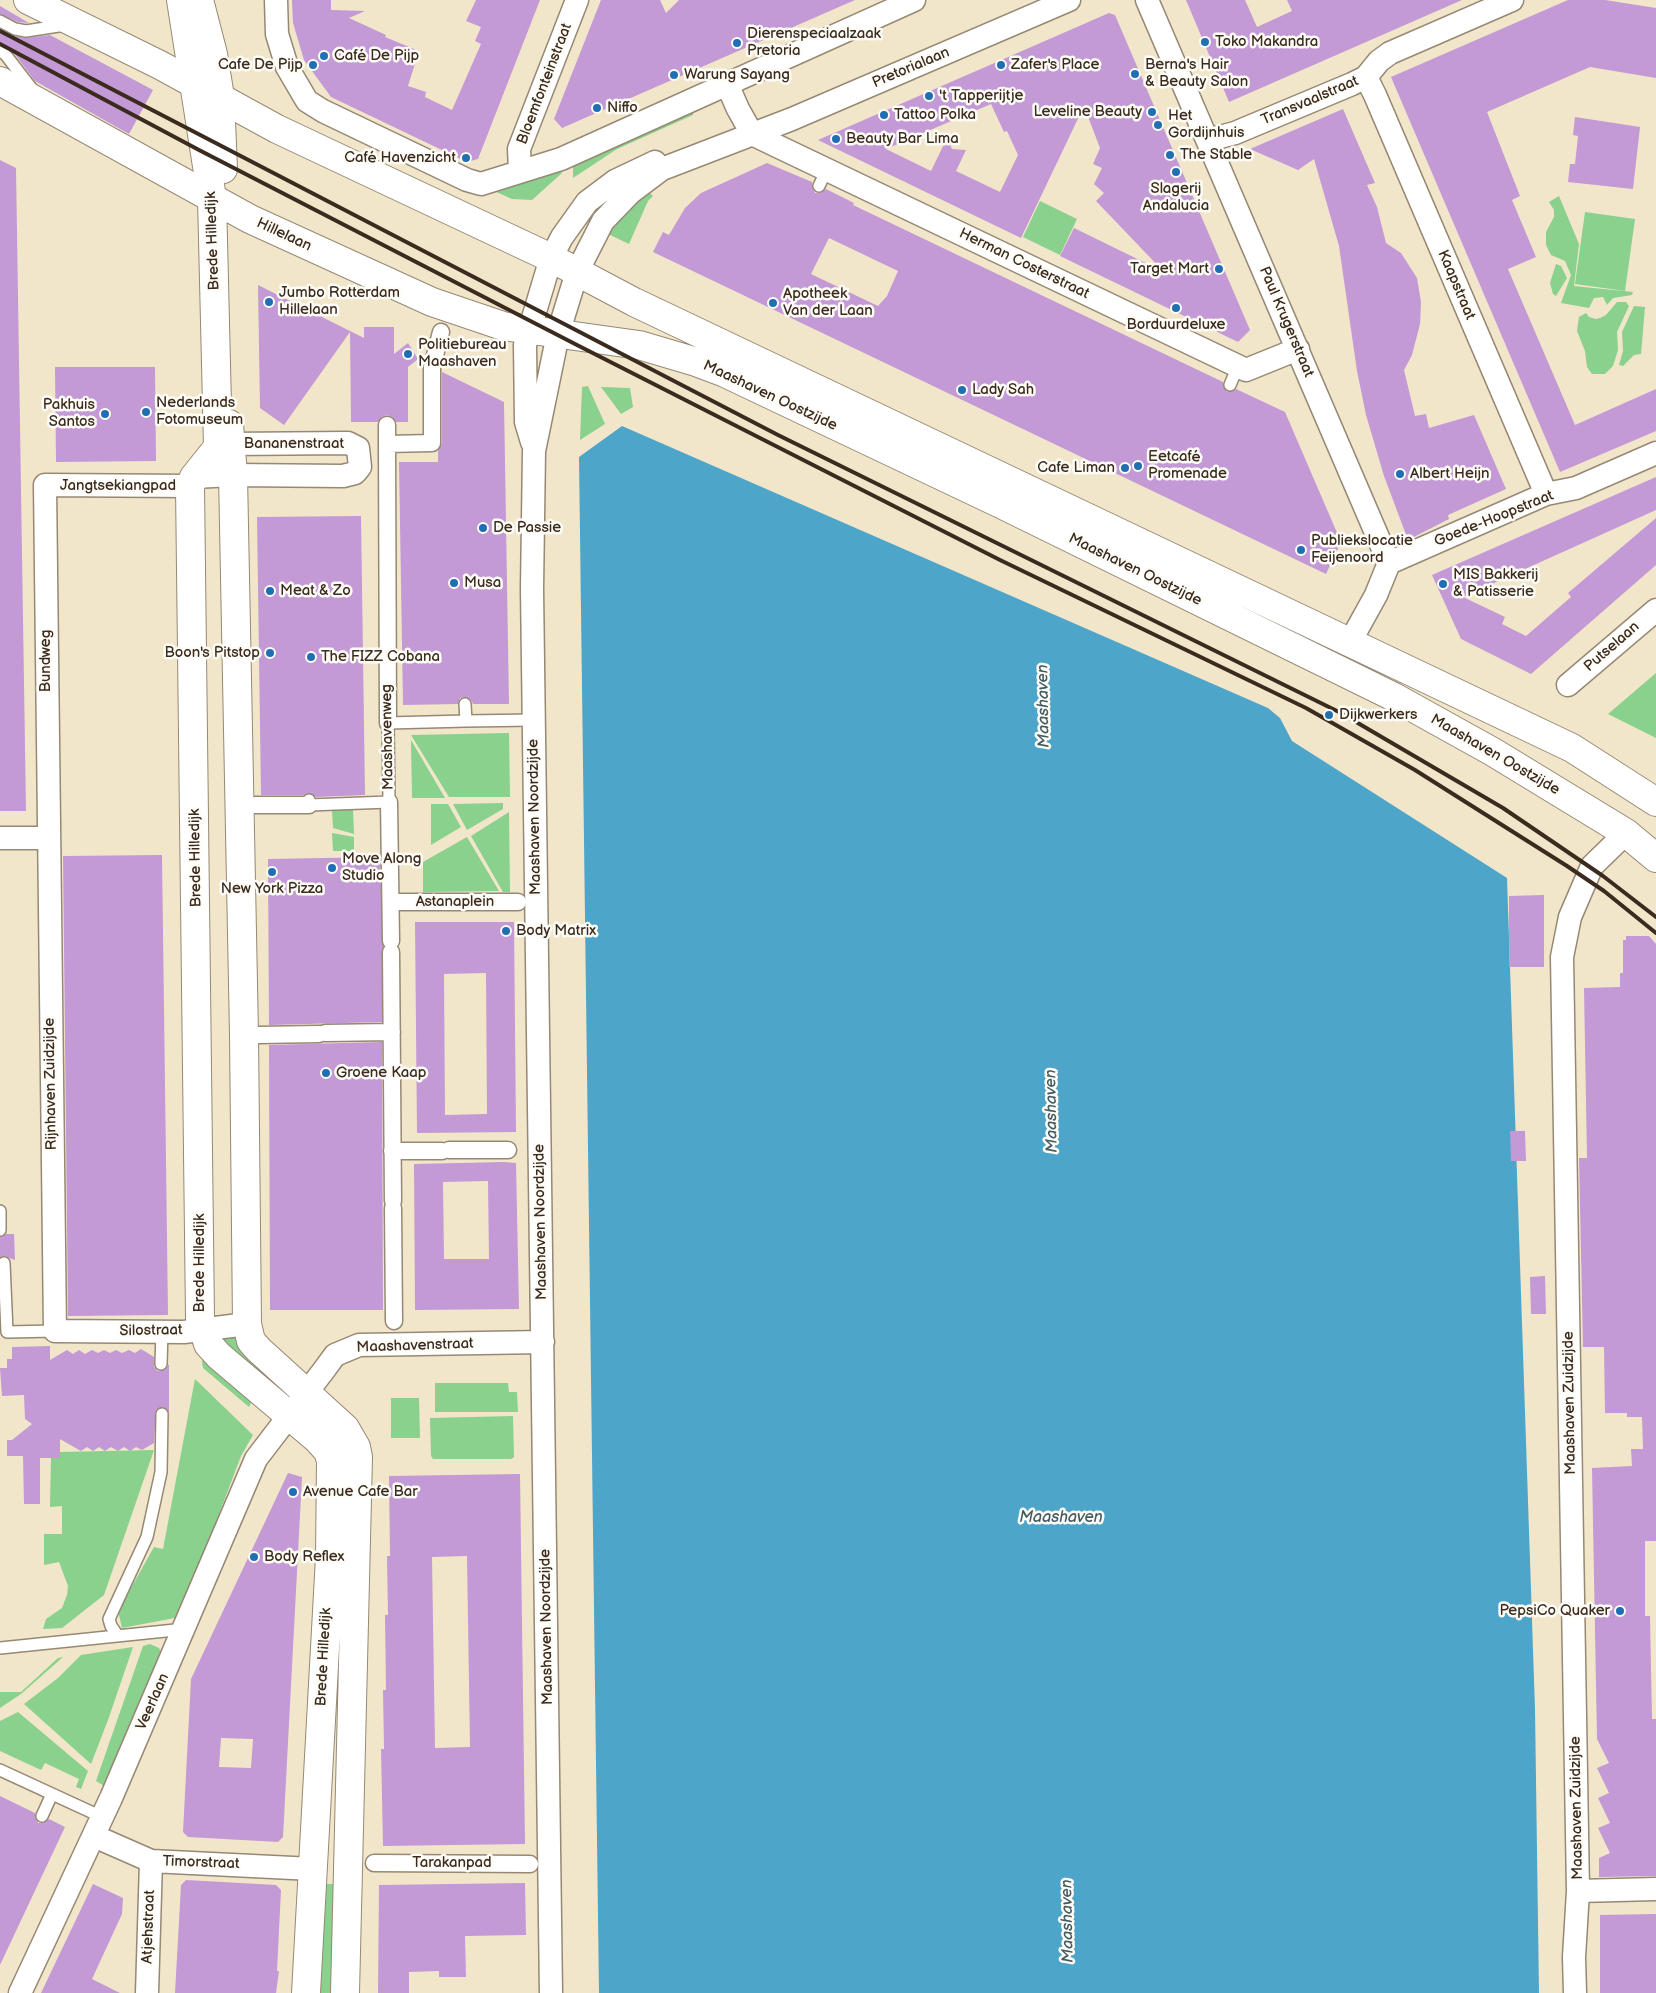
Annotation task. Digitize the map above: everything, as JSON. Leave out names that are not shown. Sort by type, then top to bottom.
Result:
[{"type":"street","points":[[28,0],[194,83],[277,129],[551,258]]},
{"type":"street","name":"Brede Hilledijk","points":[[180,0],[194,83],[219,201],[233,475],[244,1035],[246,1324],[251,1341],[258,1350],[345,1428],[356,1447],[358,1458],[346,1993]]},
{"type":"street","name":"Brede Hilledijk","points":[[199,0],[212,41],[220,97],[218,447],[192,481],[202,1329],[208,1344],[218,1356],[289,1415],[328,1451],[332,1472],[306,1993]]},
{"type":"street","points":[[276,0],[277,34],[286,67],[307,101],[322,111],[467,180],[481,184],[520,170],[561,159],[914,0]]},
{"type":"street","name":"Bloemfonteinstraat","points":[[520,170],[519,149],[577,0]]},
{"type":"street","name":"Pretorialaan","points":[[570,279],[603,221],[630,193],[662,169],[792,119],[1069,0]]},
{"type":"street","name":"Paul Krugerstraat","points":[[1147,0],[1389,563]]},
{"type":"street","name":"Transvaalstraat","points":[[1208,140],[1235,133],[1366,77],[1379,61],[1390,53],[1512,0]]},
{"type":"street","name":"Kaapstraat","points":[[1366,77],[1375,94],[1546,494]]},
{"type":"street","name":"Hillelaan","points":[[0,81],[219,201],[312,248],[432,302],[472,317],[533,318],[558,334],[589,338]]},
{"type":"street","points":[[727,84],[752,134]]},
{"type":"street","name":"Herman Costerstraat","points":[[752,134],[823,177],[1234,376],[1298,349]]},
{"type":"street","name":"Pretorialaan","points":[[551,258],[579,211],[599,191],[659,160],[683,154],[705,154]]},
{"type":"street","name":"Maashaven Oostzijde","points":[[551,258],[570,279],[611,290],[1572,748],[1656,802]]},
{"type":"street","name":"Maashaven Noordzijde","points":[[534,451],[526,422],[525,345],[551,258]]},
{"type":"street","points":[[533,318],[542,297],[570,279]]},
{"type":"street","name":"Maashaven Noordzijde","points":[[551,1993],[532,589],[534,451],[558,334],[566,307],[570,279]]},
{"type":"street","points":[[566,307],[589,338]]},
{"type":"street","points":[[387,444],[432,443],[432,367],[441,332]]},
{"type":"street","name":"Maashaven Oostzijde","points":[[589,338],[665,352],[725,373],[1010,509],[1394,697],[1493,752],[1616,842],[1656,858]]},
{"type":"street","name":"Maashavenweg","points":[[387,426],[388,722]]},
{"type":"street","name":"Bananenstraat","points":[[230,444],[348,443],[354,445],[360,453],[360,466],[355,473],[343,476],[233,475]]},
{"type":"street","name":"Goede-Hoopstraat","points":[[1389,563],[1546,494],[1576,488],[1656,453]]},
{"type":"street","points":[[192,481],[233,475]]},
{"type":"street","name":"Jangtsekiangpad","points":[[45,485],[192,481]]},
{"type":"street","name":"Bundweg","points":[[45,485],[47,838]]},
{"type":"street","points":[[1350,642],[1376,595],[1389,563]]},
{"type":"street","name":"Putselaan","points":[[1568,685],[1656,610]]},
{"type":"street","points":[[255,805],[309,802]]},
{"type":"street","name":"Maashavenweg","points":[[389,802],[394,1321]]},
{"type":"street","points":[[0,838],[47,838]]},
{"type":"street","name":"Rijnhaven Zuidzijde","points":[[47,838],[55,1331]]},
{"type":"street","name":"Maashaven Zuidzijde","points":[[1575,1993],[1574,1958],[1578,1891],[1562,957],[1575,901],[1592,866],[1616,842]]},
{"type":"street","name":"Astanaplein","points":[[390,902],[518,902]]},
{"type":"street","points":[[258,1035],[392,1032]]},
{"type":"street","points":[[392,1151],[515,1150]]},
{"type":"street","name":"Silostraat","points":[[55,1331],[162,1332],[246,1324]]},
{"type":"street","name":"Maashavenstraat","points":[[289,1415],[336,1355],[359,1345],[542,1342]]},
{"type":"street","name":"Veerlaan","points":[[20,1993],[98,1827],[185,1630],[256,1459],[289,1415]]},
{"type":"street","name":"Timorstraat","points":[[98,1827],[151,1861],[313,1869]]},
{"type":"street","name":"Atjehstraat","points":[[147,1993],[151,1861]]},
{"type":"street","name":"Tarakanpad","points":[[374,1863],[530,1864]]},
{"type":"street","points":[[1578,1891],[1656,1889]]},
{"type":"lane","points":[[0,21],[15,29],[26,31],[74,24]]},
{"type":"lane","points":[[0,50],[44,104]]},
{"type":"lane","points":[[464,704],[466,721]]},
{"type":"lane","points":[[388,722],[534,720]]},
{"type":"lane","name":"Maashavenweg","points":[[388,722],[389,802]]},
{"type":"lane","points":[[309,802],[389,802]]},
{"type":"lane","points":[[0,1211],[0,1230]]},
{"type":"lane","points":[[4,1263],[7,1332],[55,1331]]},
{"type":"lane","points":[[161,1364],[162,1332]]},
{"type":"lane","points":[[118,1636],[111,1626],[111,1611],[125,1589],[147,1537],[161,1472],[162,1414]]},
{"type":"lane","points":[[0,1648],[185,1630]]},
{"type":"lane","points":[[0,1770],[52,1794],[98,1827]]},
{"type":"lane","points":[[42,1816],[52,1794]]},
{"type":"green space","points":[[694,111],[693,115],[617,149],[573,178],[573,163]]},
{"type":"green space","points":[[559,168],[562,173],[532,200],[512,199],[492,190]]},
{"type":"green space","points":[[648,191],[653,196],[648,201],[629,244],[606,233],[611,222]]},
{"type":"green space","points":[[1559,196],[1579,244],[1574,286],[1633,292],[1632,295],[1613,298],[1607,305],[1603,297],[1594,298],[1589,308],[1561,303],[1571,275],[1565,261],[1551,255],[1546,245],[1546,232],[1554,217],[1554,210],[1549,202]]},
{"type":"green space","points":[[1040,201],[1077,219],[1060,255],[1023,237]]},
{"type":"green space","points":[[1585,212],[1635,219],[1625,291],[1575,284]]},
{"type":"green space","points":[[1556,264],[1561,266],[1567,278],[1556,296],[1553,294],[1550,283]]},
{"type":"green space","points":[[1617,302],[1626,302],[1629,306],[1617,332],[1618,350],[1613,366],[1605,374],[1592,374],[1587,367],[1585,351],[1577,331],[1579,317],[1586,313],[1589,317],[1600,318],[1606,315]]},
{"type":"green space","points":[[1634,306],[1645,307],[1641,354],[1634,355],[1623,366],[1619,365],[1623,351],[1622,332]]},
{"type":"green space","points":[[588,386],[605,424],[580,440],[582,387]]},
{"type":"green space","points":[[601,387],[630,388],[633,407],[621,414]]},
{"type":"green space","points":[[1656,673],[1656,738],[1608,714]]},
{"type":"green space","points":[[509,733],[510,797],[449,797],[411,735]]},
{"type":"green space","points":[[411,740],[445,798],[412,798]]},
{"type":"green space","points":[[503,803],[503,809],[467,830],[453,804]]},
{"type":"green space","points":[[431,804],[448,804],[461,827],[431,845]]},
{"type":"green space","points":[[332,810],[353,810],[354,834],[333,828]]},
{"type":"green space","points":[[509,812],[510,892],[503,892],[471,836]]},
{"type":"green space","points":[[332,833],[354,837],[354,851],[333,851]]},
{"type":"green space","points":[[467,837],[499,891],[423,892],[423,862]]},
{"type":"green space","points":[[224,1334],[240,1339],[274,1375],[266,1385],[216,1336]]},
{"type":"green space","points":[[205,1354],[254,1397],[249,1407],[203,1368],[202,1362]]},
{"type":"green space","points":[[195,1379],[253,1435],[241,1456],[180,1617],[122,1628],[118,1611],[154,1547],[163,1549]]},
{"type":"green space","points":[[435,1383],[508,1383],[509,1392],[517,1392],[518,1412],[435,1412]]},
{"type":"green space","points":[[391,1398],[419,1398],[420,1438],[391,1438]]},
{"type":"green space","points":[[513,1416],[514,1457],[511,1459],[433,1459],[431,1456],[430,1418]]},
{"type":"green space","points":[[154,1450],[104,1595],[62,1628],[43,1629],[46,1619],[62,1608],[68,1586],[59,1562],[44,1565],[44,1534],[62,1534],[62,1506],[50,1507],[51,1458],[60,1458],[60,1452]]},
{"type":"green space","points":[[150,1644],[159,1648],[163,1657],[106,1787],[96,1781],[143,1646]]},
{"type":"green space","points":[[133,1647],[91,1764],[24,1704],[58,1678],[81,1655]]},
{"type":"green space","points":[[63,1657],[21,1694],[0,1708],[0,1692],[21,1692],[58,1658]]},
{"type":"green space","points":[[18,1712],[88,1771],[81,1789],[76,1787],[79,1779],[45,1763],[41,1770],[0,1751],[0,1721]]},
{"type":"green space","points":[[318,1884],[341,1884],[339,1993],[312,1993]]},
{"type":"water","name":"Maashaven","points":[[622,426],[1268,708],[1280,718],[1292,741],[1507,878],[1535,1709],[1539,1993],[599,1993],[579,457]]},
{"type":"building","points":[[292,0],[331,0],[331,10],[365,11],[349,18],[386,35],[385,37],[419,51],[408,86],[426,92],[425,97],[452,110],[481,44],[475,41],[481,27],[466,21],[476,0],[540,0],[478,159],[467,162],[331,97],[304,60],[293,23]]},
{"type":"building","points":[[601,0],[660,0],[666,13],[679,0],[855,0],[562,128],[554,119]]},
{"type":"building","points":[[1186,0],[1245,0],[1257,27],[1292,11],[1287,0],[1462,0],[1229,102]]},
{"type":"building","points":[[1568,0],[1605,0],[1656,8],[1656,78],[1590,67],[1487,112],[1520,196],[1512,200],[1536,257],[1508,269],[1575,425],[1656,389],[1656,431],[1560,472],[1391,77]]},
{"type":"building","points":[[0,6],[29,23],[18,22],[0,14]]},
{"type":"building","points":[[1109,13],[1115,15],[1250,330],[1238,342],[1060,256],[1074,228],[1164,272],[1096,201],[1104,193],[1094,184],[1102,168],[1093,164],[1100,148],[1084,106],[1021,238],[818,140]],"holes":[[[991,104],[1004,132],[1007,131],[1018,155],[1000,192],[956,171],[966,150],[952,149],[947,138],[931,171],[886,149]]]},
{"type":"building","points":[[0,30],[12,36],[25,38],[50,35],[153,90],[129,134],[35,81],[11,49],[0,44]]},
{"type":"building","points":[[1343,109],[1375,183],[1367,185],[1377,207],[1386,243],[1401,253],[1417,278],[1421,302],[1420,324],[1412,355],[1404,370],[1415,416],[1426,414],[1429,428],[1474,415],[1506,489],[1448,515],[1449,519],[1408,540],[1384,476],[1366,415],[1357,371],[1339,246],[1314,159],[1298,170],[1250,149]]},
{"type":"building","points":[[1575,117],[1640,127],[1633,189],[1568,182],[1570,164],[1575,164],[1578,136],[1573,135]]},
{"type":"building","points":[[0,160],[16,168],[26,811],[0,811]]},
{"type":"building","points":[[767,163],[812,182],[815,193],[820,193],[826,189],[854,203],[853,205],[1223,382],[1227,392],[1236,389],[1285,412],[1341,542],[1326,574],[653,252],[663,232],[669,235],[685,208],[701,193]],"holes":[[[829,238],[898,271],[887,296],[878,306],[811,274]]]},
{"type":"building","points":[[258,285],[364,338],[364,327],[394,327],[394,354],[408,343],[418,359],[408,367],[408,422],[396,422],[387,415],[378,422],[351,422],[350,332],[284,425],[260,408]]},
{"type":"building","name":"Pakhuis Santos","points":[[55,367],[155,367],[156,461],[56,462]]},
{"type":"building","name":"Musa","points":[[442,372],[504,402],[509,704],[473,704],[471,700],[465,697],[460,698],[458,704],[403,705],[399,462],[438,462],[438,451],[442,443]]},
{"type":"building","points":[[1656,477],[1656,510],[1463,597],[1505,617],[1502,624],[1526,636],[1571,597],[1568,593],[1656,518],[1656,565],[1531,674],[1461,639],[1432,575]]},
{"type":"building","name":"The FIZZ Cobana","points":[[361,516],[365,795],[316,797],[309,793],[304,795],[261,795],[257,517]]},
{"type":"building","points":[[162,855],[168,1315],[68,1316],[63,856]]},
{"type":"building","points":[[380,857],[383,947],[382,1022],[269,1025],[268,859]]},
{"type":"building","points":[[1544,895],[1544,967],[1509,967],[1509,896]]},
{"type":"building","points":[[415,922],[514,922],[516,1132],[417,1133]],"holes":[[[486,973],[487,1114],[445,1115],[444,974]]]},
{"type":"building","points":[[1626,936],[1649,936],[1656,944],[1656,1541],[1645,1541],[1645,1616],[1650,1616],[1652,1719],[1656,1719],[1656,1876],[1599,1877],[1599,1858],[1610,1853],[1598,1828],[1610,1823],[1598,1798],[1609,1793],[1597,1768],[1609,1763],[1597,1739],[1592,1468],[1632,1466],[1631,1449],[1643,1449],[1642,1417],[1627,1417],[1627,1413],[1605,1413],[1604,1347],[1583,1347],[1579,1158],[1587,1158],[1584,988],[1620,987],[1620,973],[1623,973],[1623,940],[1626,940]]},
{"type":"building","points":[[382,1042],[383,1310],[270,1310],[269,1045]]},
{"type":"building","points":[[1510,1131],[1525,1131],[1526,1161],[1511,1161]]},
{"type":"building","points":[[516,1163],[519,1309],[415,1310],[414,1164]],"holes":[[[488,1181],[489,1259],[444,1259],[443,1182]]]},
{"type":"building","points":[[6,1234],[14,1234],[15,1260],[4,1256],[0,1257],[0,1237]]},
{"type":"building","points":[[1545,1276],[1546,1314],[1531,1314],[1530,1277]]},
{"type":"building","points":[[50,1346],[50,1360],[67,1350],[73,1354],[79,1350],[85,1354],[92,1350],[98,1353],[104,1350],[110,1353],[116,1350],[122,1353],[129,1350],[135,1353],[141,1349],[154,1357],[154,1367],[158,1371],[165,1370],[169,1364],[169,1413],[163,1407],[156,1410],[154,1443],[142,1450],[136,1447],[130,1451],[124,1447],[118,1451],[111,1447],[105,1451],[99,1447],[93,1451],[87,1447],[81,1451],[60,1439],[60,1458],[40,1458],[40,1504],[24,1504],[23,1456],[7,1456],[7,1440],[12,1440],[32,1424],[25,1419],[24,1395],[2,1396],[0,1368],[7,1368],[7,1359],[12,1359],[12,1347]]},
{"type":"building","points":[[288,1473],[302,1477],[283,1837],[278,1842],[188,1837],[183,1832],[191,1679]],"holes":[[[221,1738],[253,1739],[251,1768],[219,1767]]]},
{"type":"building","points":[[520,1474],[525,1844],[383,1846],[381,1749],[384,1749],[383,1690],[386,1690],[385,1615],[388,1615],[387,1556],[390,1556],[389,1476]],"holes":[[[467,1556],[470,1747],[435,1748],[432,1557]]]},
{"type":"building","points":[[0,1796],[35,1813],[38,1823],[43,1823],[49,1819],[65,1827],[0,1965]]},
{"type":"building","points":[[186,1880],[276,1885],[281,1890],[277,1971],[279,1971],[276,1993],[175,1993],[181,1885]]},
{"type":"building","points":[[525,1883],[526,1935],[465,1936],[466,1977],[439,1977],[439,1971],[409,1972],[409,1993],[378,1993],[379,1885]]},
{"type":"building","points":[[93,1884],[123,1898],[122,1914],[92,1979],[120,1993],[41,1993]]},
{"type":"building","points":[[1656,1914],[1656,1993],[1600,1993],[1600,1915]]},
{"type":"railway","points":[[0,31],[778,435],[1339,712],[1503,808],[1603,876],[1656,917]]},
{"type":"railway","points":[[0,44],[199,150],[577,345],[1000,560],[1306,708],[1415,770],[1567,866],[1604,891],[1656,933]]},
{"type":"place","name":"Toko Makandra","points":[[1205,42]]},
{"type":"place","name":"Dierenspeciaalzaak Pretoria","points":[[737,43]]},
{"type":"place","name":"Café De Pijp","points":[[324,56]]},
{"type":"place","name":"Cafe De Pijp","points":[[313,65]]},
{"type":"place","name":"Zafer's Place","points":[[1001,65]]},
{"type":"place","name":"Berna's Hair & Beauty Salon","points":[[1135,74]]},
{"type":"place","name":"Warung Sayang","points":[[674,75]]},
{"type":"place","name":"'t Tapperijtje","points":[[929,96]]},
{"type":"place","name":"Niffo","points":[[597,108]]},
{"type":"place","name":"Leveline Beauty","points":[[1152,112]]},
{"type":"place","name":"Tattoo Polka","points":[[884,115]]},
{"type":"place","name":"Het Gordijnhuis","points":[[1158,125]]},
{"type":"place","name":"Beauty Bar Lima","points":[[836,139]]},
{"type":"place","name":"The Stable","points":[[1170,155]]},
{"type":"place","name":"Café Havenzicht","points":[[466,158]]},
{"type":"place","name":"Slagerij Andalucia","points":[[1176,172]]},
{"type":"place","name":"Target Mart","points":[[1219,269]]},
{"type":"place","name":"Jumbo Rotterdam Hillelaan","points":[[269,302]]},
{"type":"place","name":"Apotheek Van der Laan","points":[[773,303]]},
{"type":"place","name":"Borduurdeluxe","points":[[1176,308]]},
{"type":"place","name":"Politiebureau Maashaven","points":[[408,354]]},
{"type":"place","name":"Lady Sah","points":[[962,390]]},
{"type":"place","name":"Nederlands Fotomuseum","points":[[146,412]]},
{"type":"place","name":"Pakhuis Santos","points":[[105,414]]},
{"type":"place","name":"Eetcafé Promenade","points":[[1138,466]]},
{"type":"place","name":"Cafe Liman","points":[[1125,468]]},
{"type":"place","name":"Albert Heijn","points":[[1400,474]]},
{"type":"place","name":"De Passie","points":[[483,528]]},
{"type":"place","name":"Publiekslocatie Feijenoord","points":[[1301,550]]},
{"type":"place","name":"Musa","points":[[454,583]]},
{"type":"place","name":"MIS Bakkerij & Patisserie","points":[[1443,584]]},
{"type":"place","name":"Meat & Zo","points":[[270,591]]},
{"type":"place","name":"Boon's Pitstop","points":[[270,653]]},
{"type":"place","name":"The FIZZ Cobana","points":[[311,657]]},
{"type":"place","name":"Dijkwerkers","points":[[1329,715]]},
{"type":"place","name":"Move Along Studio","points":[[332,868]]},
{"type":"place","name":"New York Pizza","points":[[272,872]]},
{"type":"place","name":"Body Matrix","points":[[506,931]]},
{"type":"place","name":"Groene Kaap","points":[[326,1073]]},
{"type":"place","name":"Avenue Cafe Bar","points":[[293,1492]]},
{"type":"place","name":"Body Reflex","points":[[254,1557]]},
{"type":"place","name":"PepsiCo Quaker","points":[[1620,1611]]}]
